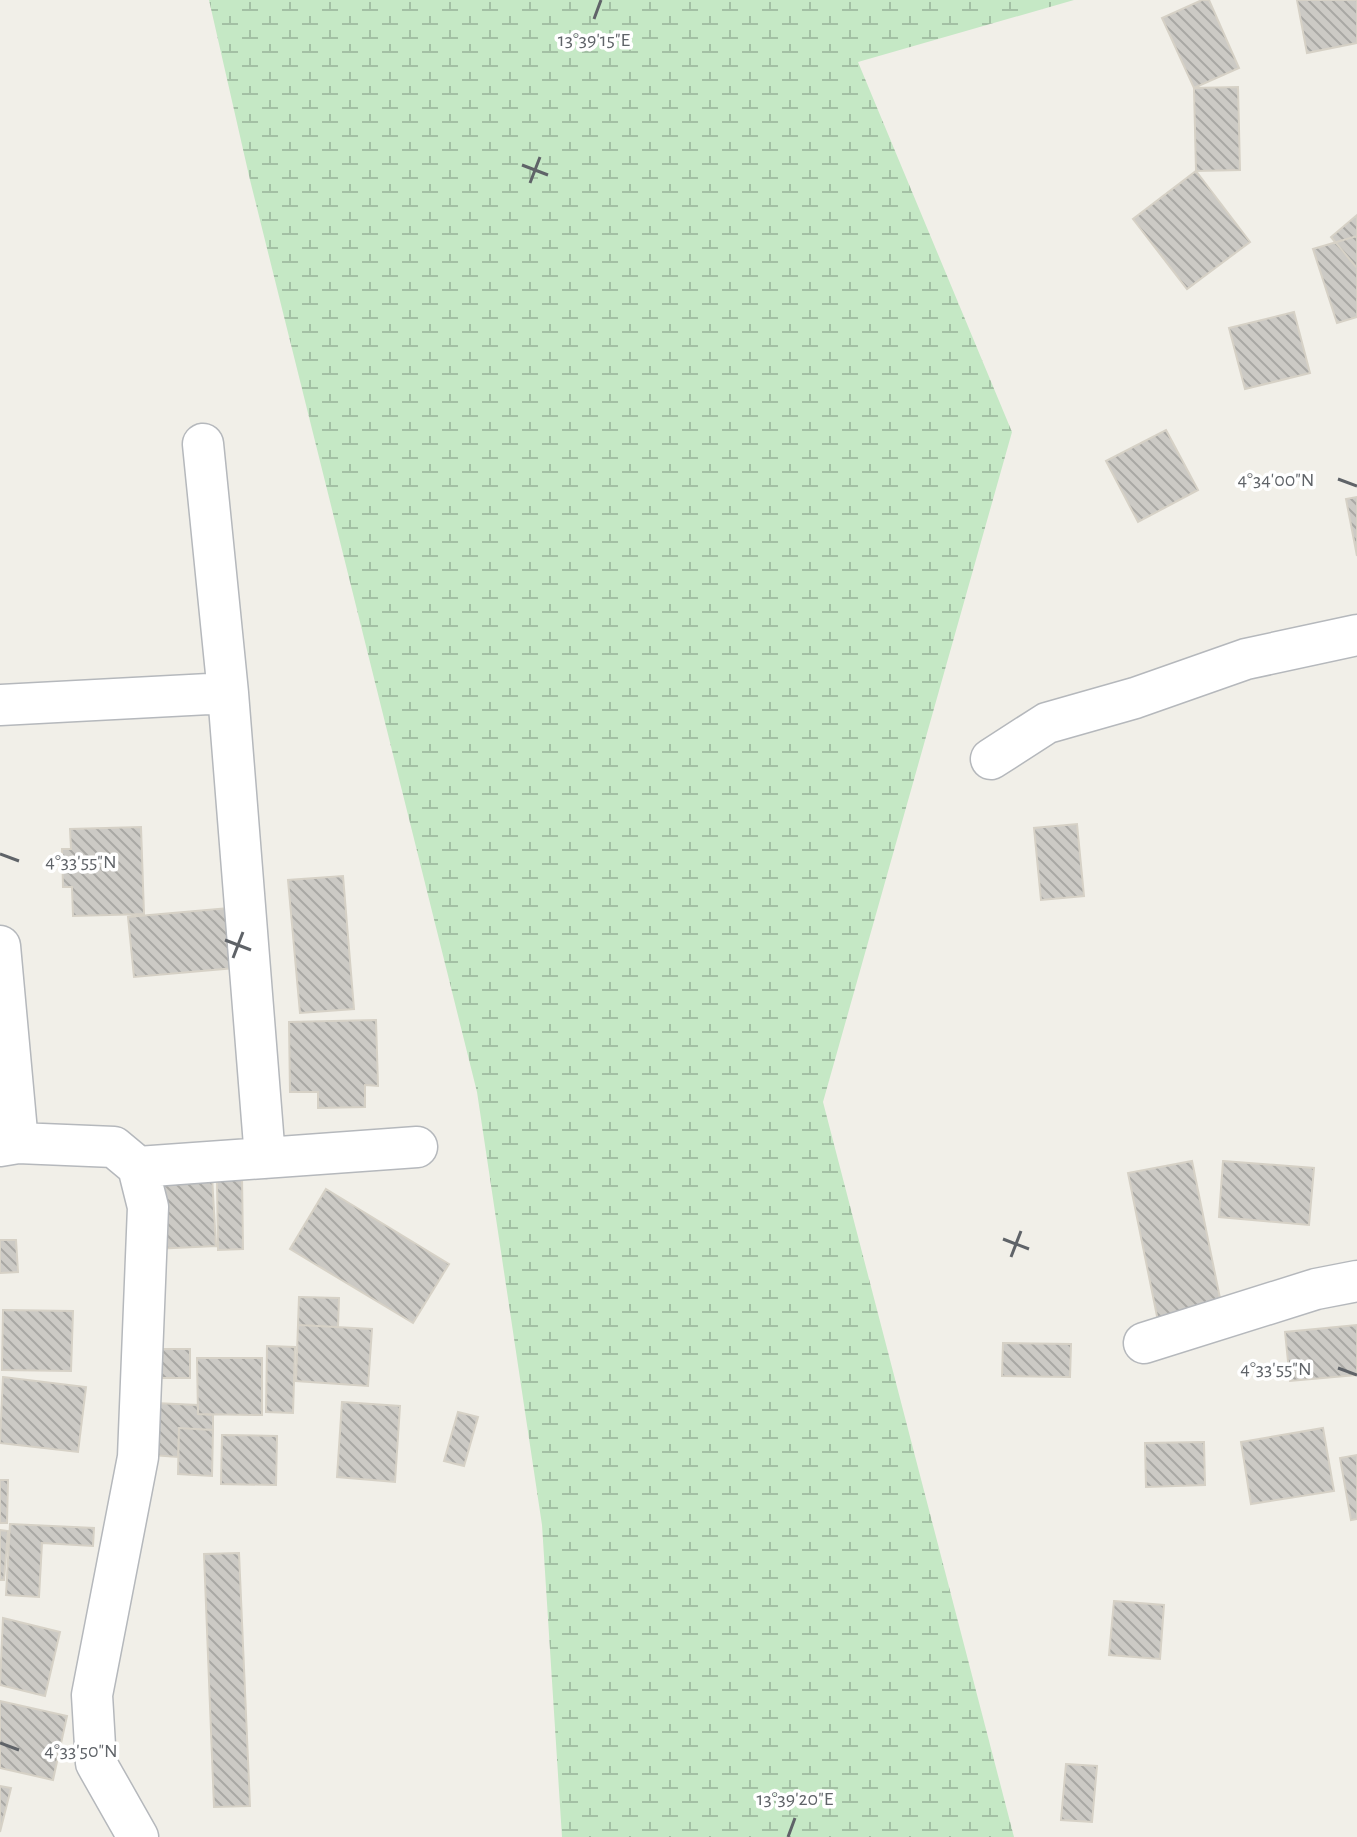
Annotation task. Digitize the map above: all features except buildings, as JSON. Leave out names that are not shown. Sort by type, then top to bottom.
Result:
[{"type":"street","points":[[203,444],[228,693],[265,1158]]},
{"type":"street","points":[[991,759],[1047,723],[1135,698],[1246,659],[1357,635]]},
{"type":"street","points":[[0,705],[228,693]]},
{"type":"street","points":[[0,946],[9,1144],[114,1147],[138,1167],[148,1207],[138,1457],[92,1695],[96,1763],[138,1837]]},
{"type":"street","points":[[138,1167],[417,1147]]},
{"type":"street","points":[[1144,1343],[1316,1289],[1357,1281]]},
{"type":"green space","points":[[209,0],[1074,0],[858,62],[1012,432],[823,1102],[1014,1837],[562,1837],[542,1525],[477,1092],[250,180]]}]
